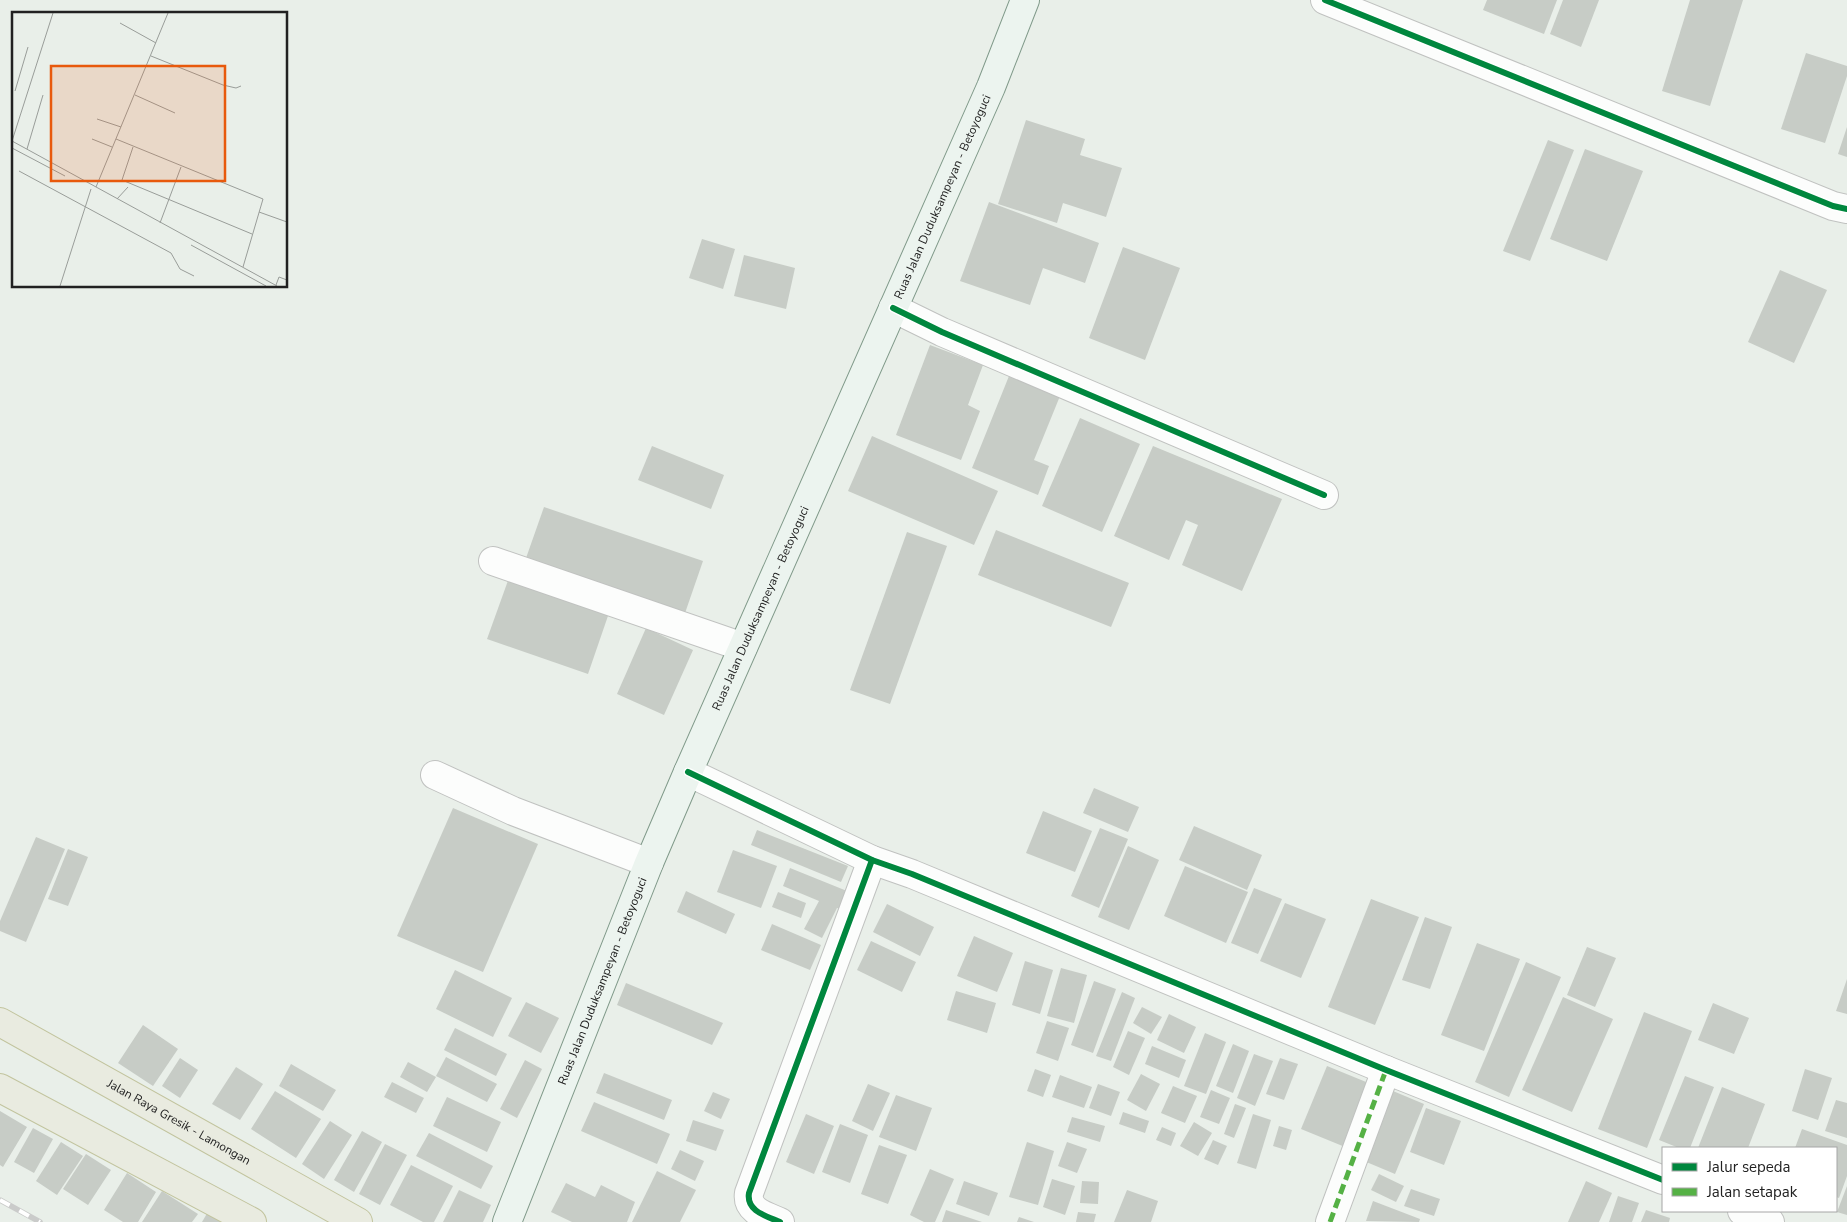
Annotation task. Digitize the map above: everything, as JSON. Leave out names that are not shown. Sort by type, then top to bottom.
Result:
[{"type":"highway","name":"Jalan Raya Gresik - Lamongan","points":[[0,1022],[358,1222]]},
{"type":"highway","points":[[0,1088],[252,1222]]},
{"type":"main road","name":"Ruas Jalan Duduksampeyan - Betoyoguci","points":[[507,1222],[649,863],[991,87],[1025,0]]},
{"type":"street","points":[[1325,0],[1833,206],[1847,209]]},
{"type":"street","points":[[893,308],[942,332],[1324,495]]},
{"type":"street","points":[[493,561],[743,647]]},
{"type":"street","points":[[688,772],[872,860],[912,874],[1386,1070],[1662,1180]]},
{"type":"street","points":[[435,775],[513,812],[649,863]]},
{"type":"street","points":[[780,1222],[754,1210],[749,1202],[749,1193],[872,860]]},
{"type":"street","points":[[1330,1222],[1386,1070]]},
{"type":"street","points":[[1745,1212],[1770,1222]]},
{"type":"building","points":[[1487,0],[1557,0],[1544,34],[1483,10]]},
{"type":"building","points":[[1563,0],[1599,0],[1581,47],[1550,34]]},
{"type":"building","points":[[1690,0],[1743,0],[1710,106],[1662,91]]},
{"type":"building","points":[[1806,53],[1847,66],[1847,76],[1825,143],[1781,129]]},
{"type":"building","points":[[1026,120],[1085,139],[1080,155],[1122,168],[1106,217],[1063,203],[1057,223],[998,204]]},
{"type":"building","points":[[1847,127],[1847,157],[1838,154]]},
{"type":"building","points":[[1548,140],[1574,150],[1530,261],[1503,251]]},
{"type":"building","points":[[1585,149],[1643,171],[1607,261],[1550,239]]},
{"type":"building","points":[[989,202],[1099,243],[1085,283],[1043,268],[1030,305],[960,281]]},
{"type":"building","points":[[702,239],[735,249],[723,289],[689,278]]},
{"type":"building","points":[[1123,247],[1180,268],[1145,360],[1089,338]]},
{"type":"building","points":[[744,255],[795,268],[786,309],[734,296]]},
{"type":"building","points":[[1780,270],[1827,290],[1794,363],[1748,342]]},
{"type":"building","points":[[930,345],[983,365],[968,405],[980,411],[961,460],[896,435]]},
{"type":"building","points":[[1009,376],[1060,396],[1034,460],[1049,466],[1038,495],[972,468]]},
{"type":"building","points":[[1080,418],[1140,444],[1102,532],[1042,506]]},
{"type":"building","points":[[872,436],[998,491],[974,545],[848,491]]},
{"type":"building","points":[[652,446],[724,475],[711,509],[638,480]]},
{"type":"building","points":[[1153,446],[1282,499],[1242,591],[1182,565],[1198,525],[1186,520],[1169,560],[1114,536]]},
{"type":"building","points":[[544,507],[703,561],[684,616],[525,561]]},
{"type":"building","points":[[996,530],[1129,583],[1111,627],[978,575]]},
{"type":"building","points":[[907,532],[947,546],[890,704],[850,690]]},
{"type":"building","points":[[510,575],[610,610],[588,674],[487,639]]},
{"type":"building","points":[[646,628],[693,650],[664,715],[617,694]]},
{"type":"building","points":[[1094,788],[1139,807],[1128,832],[1083,813]]},
{"type":"building","points":[[453,808],[538,844],[483,972],[397,936]]},
{"type":"building","points":[[1043,811],[1092,831],[1075,872],[1026,853]]},
{"type":"building","points":[[1194,826],[1262,855],[1247,890],[1179,860]]},
{"type":"building","points":[[1100,828],[1128,839],[1099,908],[1071,896]]},
{"type":"building","points":[[757,830],[848,866],[841,882],[751,845]]},
{"type":"building","points":[[36,837],[65,849],[26,942],[0,931],[0,921]]},
{"type":"building","points":[[1128,846],[1159,860],[1129,930],[1098,917]]},
{"type":"building","points":[[68,849],[88,857],[68,906],[48,899]]},
{"type":"building","points":[[733,850],[777,866],[761,908],[717,892]]},
{"type":"building","points":[[1185,866],[1248,892],[1226,943],[1164,916]]},
{"type":"building","points":[[790,868],[847,891],[840,909],[837,908],[822,938],[804,929],[819,901],[783,886]]},
{"type":"building","points":[[1254,888],[1282,899],[1258,954],[1231,943]]},
{"type":"building","points":[[686,891],[735,914],[726,934],[677,912]]},
{"type":"building","points":[[778,892],[806,903],[801,918],[772,907]]},
{"type":"building","points":[[1371,899],[1419,917],[1375,1025],[1328,1007]]},
{"type":"building","points":[[1285,903],[1326,919],[1301,978],[1260,961]]},
{"type":"building","points":[[887,904],[934,927],[920,956],[873,932]]},
{"type":"building","points":[[1425,917],[1452,927],[1430,989],[1402,980]]},
{"type":"building","points":[[772,924],[821,945],[810,970],[761,950]]},
{"type":"building","points":[[974,936],[1013,953],[997,992],[957,976]]},
{"type":"building","points":[[871,941],[916,962],[902,992],[857,970]]},
{"type":"building","points":[[1477,943],[1520,959],[1484,1051],[1441,1035]]},
{"type":"building","points":[[1587,947],[1616,958],[1595,1007],[1567,995]]},
{"type":"building","points":[[1025,961],[1053,970],[1040,1014],[1012,1005]]},
{"type":"building","points":[[1526,962],[1561,977],[1509,1097],[1475,1082]]},
{"type":"building","points":[[1061,968],[1087,975],[1074,1023],[1047,1016]]},
{"type":"building","points":[[455,970],[512,998],[493,1037],[436,1009]]},
{"type":"building","points":[[1847,979],[1847,1014],[1836,1011]]},
{"type":"building","points":[[1094,981],[1116,989],[1093,1053],[1071,1045]]},
{"type":"building","points":[[626,983],[723,1023],[712,1045],[617,1005]]},
{"type":"building","points":[[956,991],[996,1003],[987,1033],[947,1020]]},
{"type":"building","points":[[1122,992],[1135,998],[1111,1061],[1096,1056]]},
{"type":"building","points":[[1563,997],[1613,1019],[1572,1112],[1522,1090]]},
{"type":"building","points":[[526,1002],[559,1018],[541,1053],[508,1036]]},
{"type":"building","points":[[1713,1003],[1749,1018],[1734,1054],[1698,1040]]},
{"type":"building","points":[[1142,1007],[1162,1017],[1151,1034],[1133,1023]]},
{"type":"building","points":[[1644,1012],[1692,1031],[1647,1148],[1598,1129]]},
{"type":"building","points":[[1169,1014],[1196,1027],[1184,1053],[1157,1040]]},
{"type":"building","points":[[1047,1021],[1069,1028],[1058,1061],[1036,1053]]},
{"type":"building","points":[[143,1025],[178,1049],[153,1086],[118,1063]]},
{"type":"building","points":[[455,1028],[507,1054],[496,1076],[444,1050]]},
{"type":"building","points":[[1128,1031],[1145,1038],[1129,1075],[1113,1067]]},
{"type":"building","points":[[1205,1033],[1226,1042],[1206,1094],[1184,1086]]},
{"type":"building","points":[[1233,1044],[1249,1051],[1233,1093],[1216,1086]]},
{"type":"building","points":[[1152,1046],[1186,1060],[1179,1078],[1145,1064]]},
{"type":"building","points":[[1254,1054],[1273,1061],[1255,1106],[1237,1098]]},
{"type":"building","points":[[446,1057],[497,1084],[487,1102],[436,1076]]},
{"type":"building","points":[[180,1058],[198,1070],[180,1098],[162,1086]]},
{"type":"building","points":[[1280,1058],[1298,1064],[1284,1100],[1266,1094]]},
{"type":"building","points":[[525,1060],[542,1069],[517,1118],[500,1109]]},
{"type":"building","points":[[408,1062],[436,1077],[427,1092],[400,1077]]},
{"type":"building","points":[[291,1064],[336,1090],[323,1111],[279,1086]]},
{"type":"building","points":[[1327,1066],[1371,1084],[1345,1147],[1301,1129]]},
{"type":"building","points":[[236,1067],[263,1084],[240,1120],[212,1104]]},
{"type":"building","points":[[1035,1069],[1051,1075],[1043,1097],[1027,1091]]},
{"type":"building","points":[[1805,1069],[1832,1078],[1818,1120],[1792,1111]]},
{"type":"building","points":[[604,1073],[672,1100],[664,1120],[596,1093]]},
{"type":"building","points":[[1141,1074],[1160,1084],[1146,1111],[1127,1100]]},
{"type":"building","points":[[1060,1075],[1092,1087],[1084,1108],[1052,1097]]},
{"type":"building","points":[[1685,1076],[1714,1087],[1690,1147],[1676,1147],[1659,1140]]},
{"type":"building","points":[[392,1082],[424,1098],[416,1113],[384,1097]]},
{"type":"building","points":[[868,1084],[890,1093],[873,1131],[852,1121]]},
{"type":"building","points":[[1098,1084],[1120,1092],[1111,1116],[1089,1108]]},
{"type":"building","points":[[1173,1086],[1197,1096],[1185,1123],[1161,1113]]},
{"type":"building","points":[[1722,1087],[1765,1104],[1748,1147],[1698,1147]]},
{"type":"building","points":[[1211,1090],[1230,1098],[1219,1124],[1200,1117]]},
{"type":"building","points":[[275,1091],[321,1119],[296,1158],[251,1129]]},
{"type":"building","points":[[1393,1091],[1424,1104],[1395,1174],[1364,1161]]},
{"type":"building","points":[[713,1092],[730,1099],[721,1119],[704,1111]]},
{"type":"building","points":[[896,1095],[932,1108],[916,1151],[879,1137]]},
{"type":"building","points":[[447,1097],[501,1122],[487,1152],[433,1126]]},
{"type":"building","points":[[1836,1100],[1847,1103],[1847,1138],[1825,1131]]},
{"type":"building","points":[[594,1102],[670,1134],[657,1164],[581,1131]]},
{"type":"building","points":[[1235,1104],[1246,1108],[1234,1138],[1224,1134]]},
{"type":"building","points":[[1426,1108],[1461,1121],[1444,1165],[1410,1152]]},
{"type":"building","points":[[0,1111],[27,1127],[3,1167],[0,1165]]},
{"type":"building","points":[[1123,1112],[1149,1121],[1145,1133],[1119,1124]]},
{"type":"building","points":[[806,1114],[834,1126],[814,1174],[786,1162]]},
{"type":"building","points":[[1253,1114],[1271,1120],[1256,1169],[1237,1163]]},
{"type":"building","points":[[1072,1117],[1105,1126],[1100,1142],[1067,1132]]},
{"type":"building","points":[[693,1120],[724,1130],[716,1151],[686,1141]]},
{"type":"building","points":[[330,1121],[352,1135],[324,1179],[302,1164]]},
{"type":"building","points":[[1194,1122],[1212,1133],[1198,1156],[1180,1146]]},
{"type":"building","points":[[840,1124],[868,1135],[850,1183],[822,1172]]},
{"type":"building","points":[[1279,1126],[1292,1130],[1286,1150],[1273,1146]]},
{"type":"building","points":[[1162,1127],[1176,1133],[1171,1146],[1156,1140]]},
{"type":"building","points":[[33,1128],[53,1139],[34,1173],[14,1162]]},
{"type":"building","points":[[1802,1129],[1847,1145],[1847,1176],[1839,1198],[1837,1197],[1837,1147],[1795,1147]]},
{"type":"building","points":[[362,1131],[382,1142],[354,1192],[334,1180]]},
{"type":"building","points":[[429,1133],[493,1166],[481,1189],[416,1156]]},
{"type":"building","points":[[1213,1140],[1227,1146],[1218,1165],[1204,1159]]},
{"type":"building","points":[[61,1142],[83,1156],[57,1195],[36,1181]]},
{"type":"building","points":[[1027,1142],[1054,1151],[1038,1205],[1009,1197]]},
{"type":"building","points":[[1067,1142],[1087,1149],[1077,1173],[1058,1166]]},
{"type":"building","points":[[385,1144],[407,1155],[380,1205],[359,1194]]},
{"type":"building","points":[[879,1145],[907,1155],[888,1204],[861,1194]]},
{"type":"building","points":[[680,1150],[704,1161],[695,1181],[671,1169]]},
{"type":"building","points":[[86,1154],[111,1170],[88,1205],[63,1189]]},
{"type":"building","points":[[411,1165],[453,1186],[434,1222],[423,1222],[390,1205]]},
{"type":"building","points":[[930,1169],[954,1179],[935,1222],[924,1222],[910,1215]]},
{"type":"building","points":[[657,1171],[696,1190],[680,1222],[632,1222]]},
{"type":"building","points":[[127,1173],[156,1192],[138,1222],[123,1222],[104,1210]]},
{"type":"building","points":[[1379,1174],[1404,1186],[1396,1202],[1371,1190]]},
{"type":"building","points":[[1052,1179],[1075,1186],[1065,1215],[1043,1207]]},
{"type":"building","points":[[964,1181],[998,1193],[989,1216],[956,1204]]},
{"type":"building","points":[[1082,1181],[1099,1182],[1098,1204],[1080,1203]]},
{"type":"building","points":[[1586,1181],[1612,1193],[1599,1222],[1568,1222]]},
{"type":"building","points":[[566,1183],[595,1197],[601,1185],[635,1202],[627,1222],[572,1222],[551,1212]]},
{"type":"building","points":[[1847,1186],[1847,1215],[1837,1212]]},
{"type":"building","points":[[1411,1189],[1440,1199],[1434,1216],[1404,1206]]},
{"type":"building","points":[[459,1190],[491,1205],[483,1222],[443,1222]]},
{"type":"building","points":[[1127,1190],[1158,1201],[1151,1222],[1114,1222]]},
{"type":"building","points":[[162,1191],[198,1214],[192,1222],[142,1222]]},
{"type":"building","points":[[1618,1196],[1639,1203],[1632,1222],[1609,1222]]},
{"type":"building","points":[[1373,1201],[1420,1219],[1419,1222],[1366,1221]]},
{"type":"building","points":[[209,1210],[229,1222],[202,1222]]},
{"type":"building","points":[[946,1210],[982,1222],[942,1222]]},
{"type":"building","points":[[1646,1210],[1670,1218],[1669,1222],[1641,1222]]},
{"type":"building","points":[[1078,1212],[1096,1214],[1094,1222],[1076,1222]]},
{"type":"building","points":[[1019,1217],[1034,1222],[1017,1222]]},
{"type":"railway","points":[[0,1200],[40,1222]]},
{"type":"marked path","points":[[1330,1222],[1386,1070]]},
{"type":"cycle path","points":[[1325,0],[1833,206],[1847,209]]},
{"type":"cycle path","points":[[893,308],[942,332],[1324,495]]},
{"type":"cycle path","points":[[688,772],[872,860],[912,874],[1386,1070],[1662,1180]]},
{"type":"cycle path","points":[[780,1222],[754,1209],[749,1199],[749,1193],[872,860]]}]
